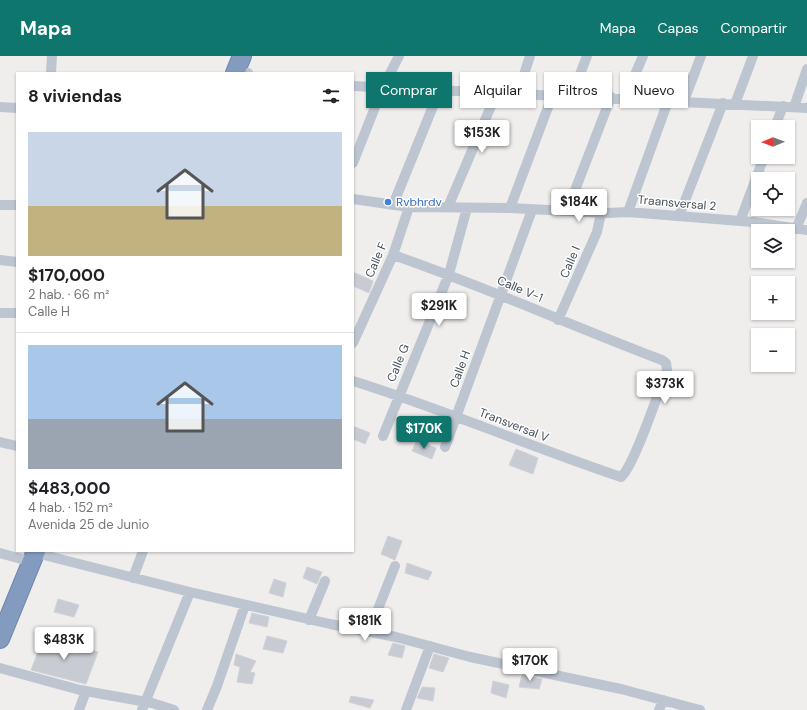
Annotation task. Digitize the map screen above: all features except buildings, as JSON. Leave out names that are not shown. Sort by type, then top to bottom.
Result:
[{"type":"highway","points":[[0,639],[34,556]]},
{"type":"street","points":[[51,72],[52,56]]},
{"type":"street","points":[[391,72],[399,56]]},
{"type":"street","points":[[525,72],[530,56]]},
{"type":"street","points":[[582,72],[588,56]]},
{"type":"street","points":[[636,72],[643,56]]},
{"type":"street","points":[[688,90],[701,56]]},
{"type":"street","points":[[735,104],[753,56]]},
{"type":"street","points":[[794,107],[807,69]]},
{"type":"street","points":[[354,86],[366,86]]},
{"type":"street","points":[[688,101],[807,108]]},
{"type":"street","points":[[679,216],[724,103]]},
{"type":"street","points":[[778,120],[783,106]]},
{"type":"street","points":[[0,107],[16,108]]},
{"type":"street","points":[[354,160],[375,108]]},
{"type":"street","points":[[394,205],[432,108]]},
{"type":"street","points":[[448,207],[490,108]]},
{"type":"street","points":[[510,208],[548,108]]},
{"type":"street","points":[[567,211],[607,108]]},
{"type":"street","points":[[628,212],[665,108]]},
{"type":"street","points":[[740,221],[761,164]]},
{"type":"street","name":"Traansversal 2","points":[[354,199],[409,207],[510,208],[601,213],[628,212],[740,221],[807,230]]},
{"type":"street","points":[[796,229],[807,203]]},
{"type":"street","points":[[0,204],[16,205]]},
{"type":"street","name":"Calle F","points":[[354,341],[393,255],[409,207]]},
{"type":"street","name":"Calle G","points":[[383,436],[449,274],[467,208]]},
{"type":"street","name":"Calle H","points":[[445,447],[532,210]]},
{"type":"street","name":"Calle I","points":[[558,320],[597,232],[601,213]]},
{"type":"street","name":"Calle V-1","points":[[393,255],[449,274],[558,320],[662,360],[666,363],[667,370],[635,454],[626,473],[621,477]]},
{"type":"street","points":[[0,260],[16,262]]},
{"type":"street","points":[[0,312],[16,314]]},
{"type":"street","name":"Transversal V","points":[[354,381],[399,395],[420,405],[457,416],[510,438],[621,477]]},
{"type":"street","points":[[0,442],[16,446]]},
{"type":"street","points":[[133,578],[143,552]]},
{"type":"street","points":[[0,553],[34,556],[133,578],[309,620],[369,632],[478,658],[621,689],[700,710]]},
{"type":"street","points":[[369,632],[395,566]]},
{"type":"street","points":[[309,620],[324,581]]},
{"type":"street","points":[[143,706],[190,592]]},
{"type":"street","points":[[206,710],[217,686],[245,605]]},
{"type":"street","points":[[406,710],[430,646]]},
{"type":"street","points":[[0,668],[143,706],[174,710]]},
{"type":"street","points":[[79,710],[86,691]]},
{"type":"street","points":[[659,710],[663,700]]},
{"type":"place","name":"Rvbhrdv","points":[[388,202]]}]
